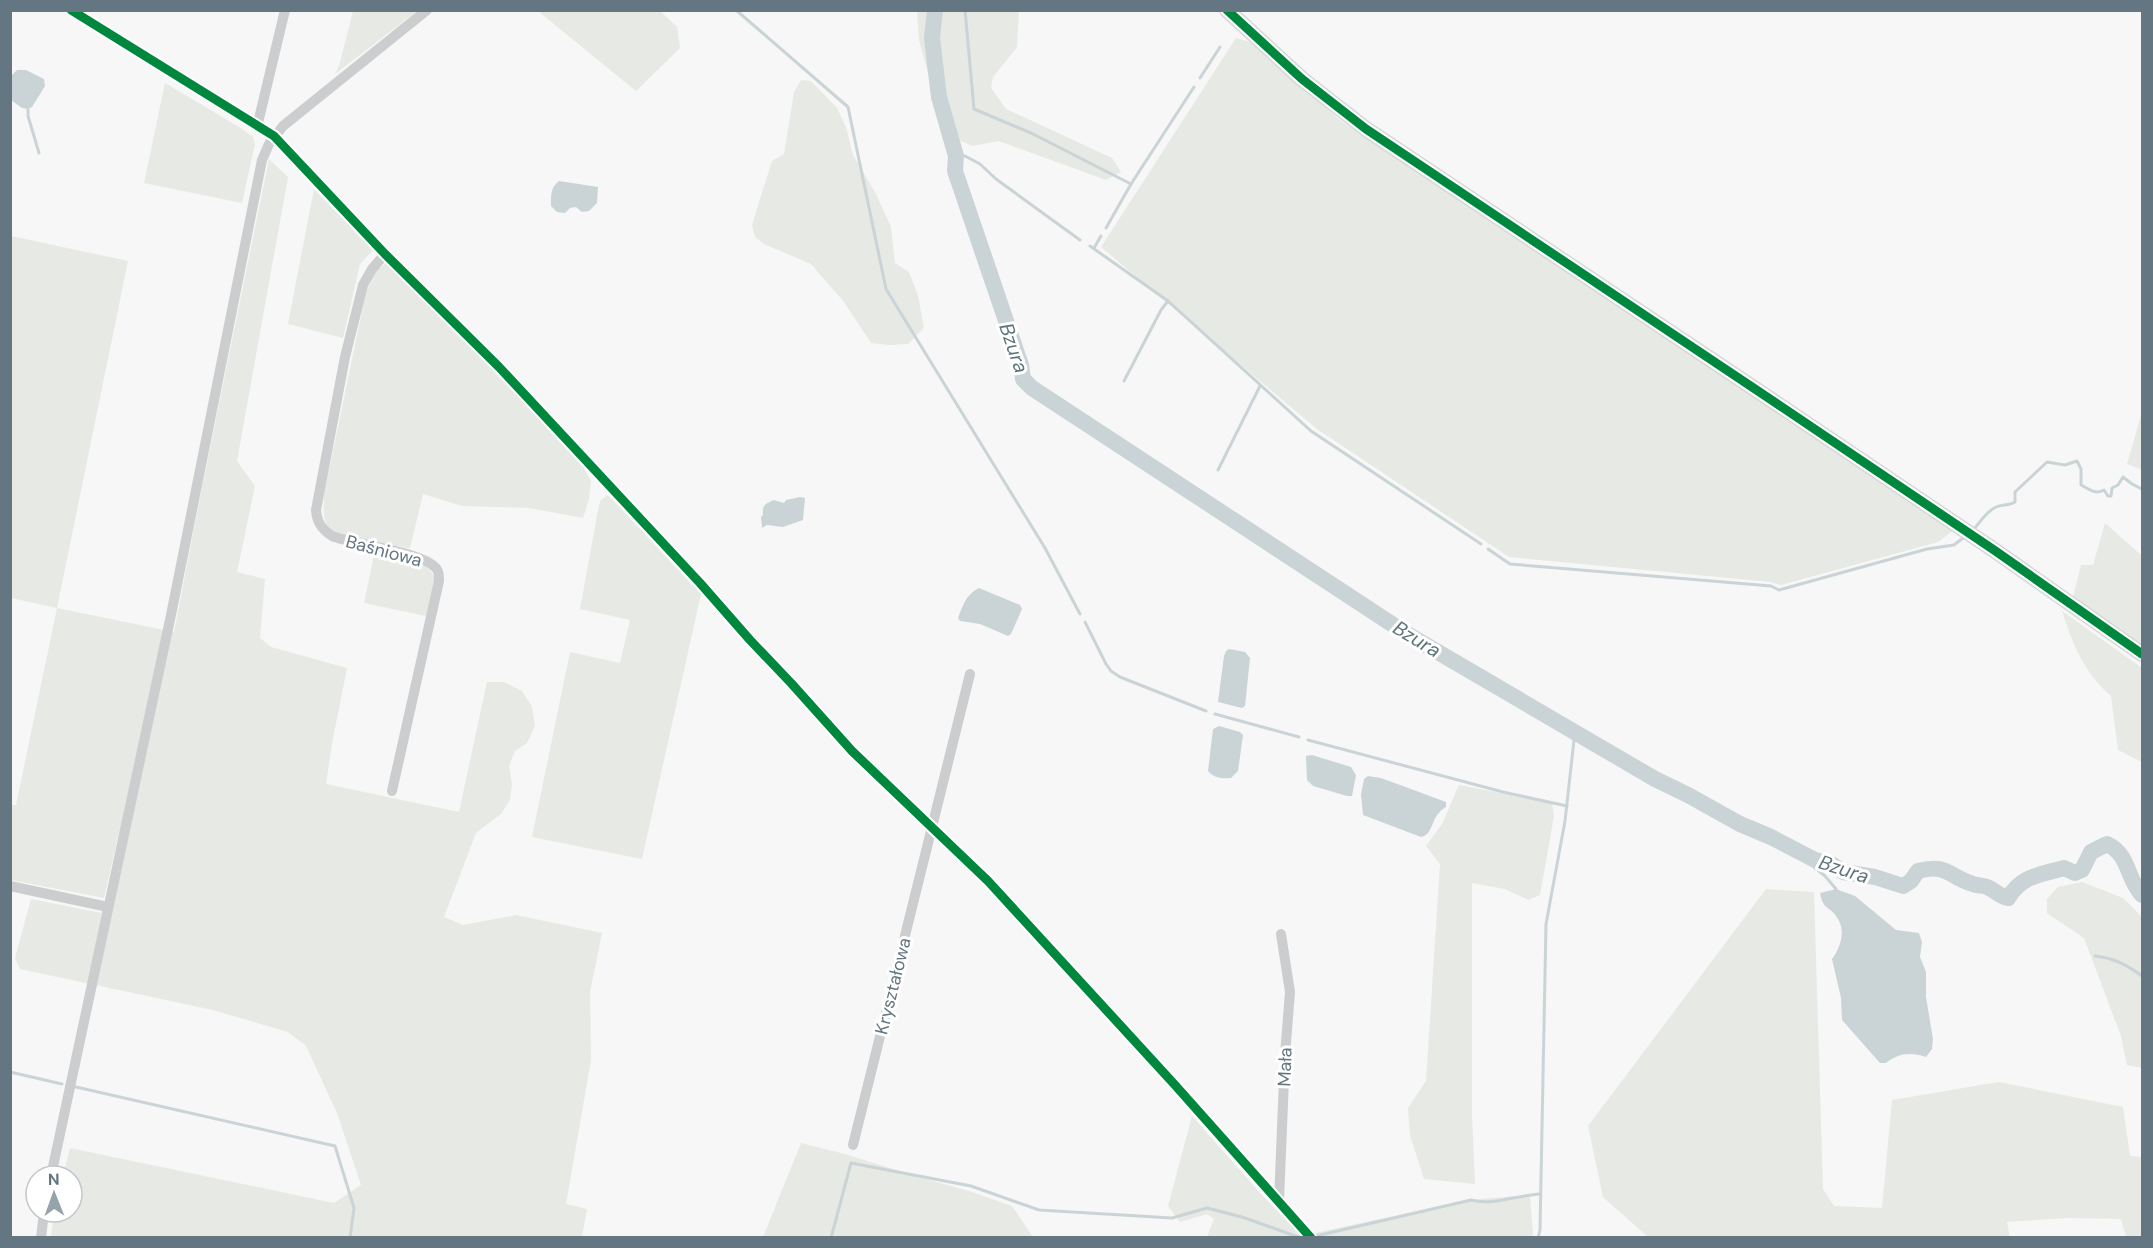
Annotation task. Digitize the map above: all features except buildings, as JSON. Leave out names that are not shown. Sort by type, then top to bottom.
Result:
[{"type":"street","points":[[71,10],[274,136],[385,254],[499,368],[700,583],[852,751],[996,890],[1311,1238]]},
{"type":"street","points":[[257,127],[285,10]]},
{"type":"street","points":[[54,1164],[171,615],[258,172],[265,151],[274,136],[299,112],[428,10]]},
{"type":"street","points":[[1227,10],[1302,79],[1366,129],[1994,550],[2142,654]]},
{"type":"street","name":"Baśniowa","points":[[385,254],[372,269],[363,285],[345,357],[316,510],[317,520],[323,530],[332,536],[413,556],[435,567],[439,574],[392,791]]},
{"type":"street","name":"Kryształowa","points":[[853,1145],[970,674]]},
{"type":"street","points":[[10,886],[108,907]]},
{"type":"street","name":"Mała","points":[[1279,1201],[1290,992],[1281,934]]},
{"type":"shaded area","points":[[353,11],[417,11],[335,74],[339,66]]},
{"type":"shaded area","points":[[538,11],[660,11],[677,27],[680,48],[636,91]]},
{"type":"shaded area","points":[[917,11],[1019,11],[1017,47],[993,77],[991,88],[1006,109],[1112,158],[1121,172],[1106,180],[999,141],[972,146],[944,133],[919,40]]},
{"type":"shaded area","points":[[1236,38],[1250,42],[1341,121],[1954,530],[1938,542],[1781,585],[1771,582],[1509,557],[1317,429],[1101,247]]},
{"type":"shaded area","points":[[17,70],[26,70],[44,79],[45,86],[32,107],[28,109],[22,108],[11,100],[11,76]]},
{"type":"shaded area","points":[[801,80],[811,81],[837,108],[846,127],[853,155],[876,194],[891,227],[895,263],[909,272],[918,296],[924,328],[908,344],[871,343],[844,302],[811,264],[764,244],[755,237],[752,225],[772,161],[784,154],[794,92]]},
{"type":"shaded area","points":[[165,83],[253,137],[255,144],[242,203],[144,183]]},
{"type":"shaded area","points":[[269,159],[288,177],[237,461],[255,486],[237,572],[265,579],[260,638],[271,647],[347,668],[326,784],[459,812],[487,682],[504,682],[522,691],[532,707],[535,726],[527,743],[515,751],[509,766],[512,784],[510,800],[501,814],[476,833],[444,917],[463,925],[516,915],[602,933],[590,992],[591,1060],[566,1204],[587,1209],[582,1237],[51,1237],[53,1224],[84,1224],[84,1164],[66,1164],[70,1148],[334,1203],[361,1185],[337,1113],[306,1046],[288,1032],[213,1010],[20,969],[15,958],[31,899],[112,915],[119,833],[104,898],[11,880],[10,805],[16,805],[57,608],[174,632]]},
{"type":"shaded area","points":[[559,181],[598,187],[597,203],[589,211],[582,212],[576,207],[570,208],[565,213],[557,212],[551,206],[551,196],[554,186]]},
{"type":"shaded area","points":[[314,189],[373,250],[360,264],[343,338],[288,324]]},
{"type":"shaded area","points":[[11,236],[128,261],[57,608],[11,598]]},
{"type":"shaded area","points":[[386,263],[517,395],[583,467],[591,481],[589,499],[583,518],[529,508],[462,506],[423,494],[410,548],[354,539],[334,532],[328,527],[324,516],[324,494],[366,292],[377,270]]},
{"type":"shaded area","points":[[2142,412],[2142,470],[2127,464]]},
{"type":"shaded area","points":[[608,495],[701,594],[642,859],[532,837],[570,652],[620,663],[630,620],[580,609],[599,505],[601,500]]},
{"type":"shaded area","points":[[805,498],[803,520],[783,527],[767,525],[762,528],[761,517],[766,504],[774,500],[784,503],[786,500]]},
{"type":"shaded area","points":[[2105,523],[2142,556],[2142,646],[2073,597],[2081,565],[2093,565]]},
{"type":"shaded area","points":[[375,551],[412,559],[428,568],[435,583],[426,616],[364,603]]},
{"type":"shaded area","points":[[979,588],[1020,605],[1022,609],[1008,636],[980,624],[960,621],[958,618],[963,604]]},
{"type":"shaded area","points":[[2062,611],[2142,668],[2142,762],[2118,750],[2111,696],[2080,657]]},
{"type":"shaded area","points":[[1229,649],[1245,652],[1250,658],[1245,706],[1242,708],[1218,702],[1224,656]]},
{"type":"shaded area","points":[[1219,726],[1243,735],[1238,771],[1231,778],[1218,777],[1208,771],[1213,729]]},
{"type":"shaded area","points":[[1312,755],[1351,767],[1356,775],[1352,796],[1313,786],[1307,780],[1306,756]]},
{"type":"shaded area","points":[[1368,776],[1381,778],[1446,802],[1446,807],[1437,815],[1428,832],[1421,837],[1363,815],[1361,794],[1364,779]]},
{"type":"shaded area","points":[[1459,785],[1552,803],[1554,816],[1540,895],[1528,900],[1505,889],[1472,883],[1472,1114],[1475,1184],[1424,1179],[1410,1135],[1408,1108],[1426,1081],[1440,864],[1426,846],[1442,824]]},
{"type":"shaded area","points":[[2082,882],[2123,898],[2142,917],[2142,1068],[2127,1065],[2121,1036],[2084,938],[2047,913],[2047,899],[2058,887]]},
{"type":"shaded area","points":[[1766,889],[1814,892],[1823,1189],[1834,1206],[1882,1208],[1892,1100],[1999,1082],[2123,1107],[2130,1156],[2142,1157],[2142,1237],[2126,1237],[2121,1219],[2068,1218],[2007,1222],[2010,1238],[1648,1237],[1603,1197],[1588,1126]]},
{"type":"shaded area","points":[[1836,889],[1855,896],[1896,930],[1919,933],[1922,942],[1920,957],[1926,972],[1926,997],[1933,1039],[1932,1049],[1926,1057],[1905,1054],[1886,1063],[1880,1063],[1842,1020],[1841,998],[1832,959],[1840,945],[1842,929],[1835,915],[1823,903],[1820,893]]},
{"type":"shaded area","points":[[1192,1116],[1301,1236],[1468,1200],[1530,1195],[1533,1235],[1526,1238],[1207,1237],[1214,1219],[1207,1214],[1180,1222],[1168,1206]]},
{"type":"shaded area","points":[[801,1143],[969,1191],[1012,1206],[1033,1237],[763,1237]]},
{"type":"waterway","points":[[736,10],[848,107],[886,289],[1045,548],[1080,614]]},
{"type":"waterway","name":"Bzura","points":[[935,10],[932,38],[939,97],[956,156],[955,171],[1021,365],[1023,379],[1032,388],[1407,634],[1655,779],[1815,860],[1830,863],[1843,872],[1875,877],[1903,886],[1911,881],[1918,871],[1942,870],[1975,885],[1987,887],[2008,898],[2013,890],[2032,877],[2064,868],[2075,873],[2082,870],[2091,852],[2107,844],[2120,854],[2142,895]]},
{"type":"waterway","points":[[965,10],[974,109],[1031,133],[1131,184]]},
{"type":"waterway","points":[[1200,78],[1220,47]]},
{"type":"waterway","points":[[1106,228],[1131,184],[1194,87]]},
{"type":"waterway","points":[[28,109],[39,153]]},
{"type":"waterway","points":[[956,156],[965,156],[980,164],[996,179],[1080,240]]},
{"type":"waterway","points":[[1094,248],[1101,236]]},
{"type":"waterway","points":[[1090,246],[1168,301],[1311,431],[1481,544]]},
{"type":"waterway","points":[[1124,381],[1168,301]]},
{"type":"waterway","points":[[1218,470],[1260,386]]},
{"type":"waterway","points":[[1974,529],[1993,509],[2015,502],[2015,492],[2047,462],[2065,465],[2077,461],[2081,469],[2081,485],[2095,492],[2104,490],[2108,496],[2111,496],[2112,488],[2118,485],[2123,477],[2142,489]]},
{"type":"waterway","points":[[1488,549],[1510,564],[1771,586],[1779,590],[1927,549],[1954,545],[1963,538]]},
{"type":"waterway","points":[[1085,622],[1111,671],[1120,677],[1206,711]]},
{"type":"waterway","points":[[1215,714],[1299,737]]},
{"type":"waterway","points":[[1538,1238],[1546,924],[1565,821],[1575,731]]},
{"type":"waterway","points":[[1308,740],[1503,792],[1567,806]]},
{"type":"waterway","points":[[1815,860],[1814,867],[1836,889]]},
{"type":"waterway","points":[[2095,956],[2120,963],[2142,976]]},
{"type":"waterway","points":[[10,1072],[62,1084]]},
{"type":"waterway","points":[[76,1087],[335,1146],[354,1208],[350,1238]]},
{"type":"waterway","points":[[831,1238],[851,1163],[971,1186],[1039,1210],[1172,1218],[1207,1208],[1242,1217],[1301,1238]]},
{"type":"waterway","points":[[1316,1236],[1471,1200],[1488,1202],[1540,1194]]},
{"type":"cycle path","points":[[71,10],[274,136],[385,254],[499,367],[852,751],[988,881],[1175,1085],[1311,1238]]},
{"type":"cycle path","points":[[1227,10],[1302,79],[1366,129],[1994,550],[2142,654]]}]
